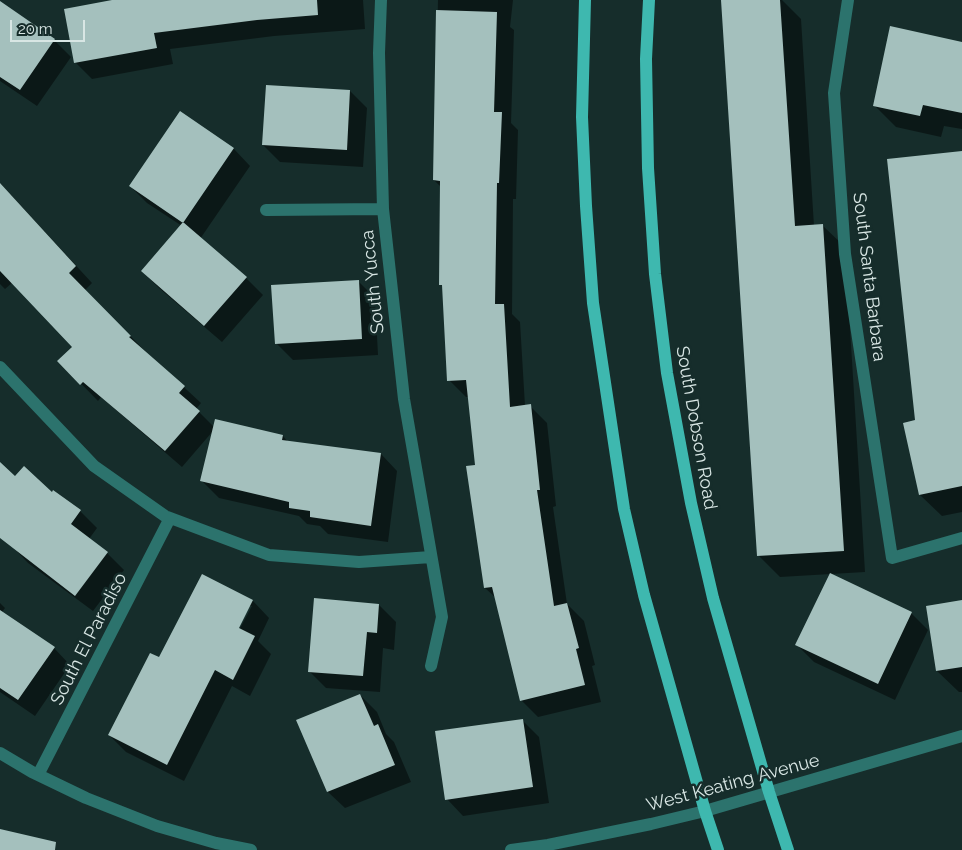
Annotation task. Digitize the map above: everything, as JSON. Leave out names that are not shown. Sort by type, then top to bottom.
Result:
[{"type":"main road","points":[[585,0],[582,117],[593,303],[624,509],[644,595],[705,811],[718,850]]},
{"type":"main road","name":"South Dobson Road","points":[[649,0],[646,58],[648,168],[655,274],[667,373],[691,503],[713,598],[769,792],[788,850]]},
{"type":"street","name":"South Yucca","points":[[381,0],[379,53],[383,209],[404,400],[442,617],[431,666]]},
{"type":"street","name":"South Santa Barbara","points":[[848,0],[834,93],[845,254],[892,558],[962,538]]},
{"type":"street","points":[[266,210],[383,209]]},
{"type":"street","points":[[0,368],[94,466],[170,518],[270,555],[359,562],[431,557]]},
{"type":"street","name":"South El Paradiso","points":[[38,775],[170,518]]},
{"type":"street","name":"West Keating Avenue","points":[[511,850],[548,845],[705,811],[962,736]]},
{"type":"street","points":[[0,753],[38,775],[86,798],[157,826],[216,843],[251,850]]},
{"type":"building","points":[[112,0],[317,0],[318,15],[257,20],[154,33],[157,48],[74,63],[64,9]]},
{"type":"building","points":[[721,0],[780,0],[795,226],[823,224],[844,551],[757,556]]},
{"type":"building","points":[[0,1],[55,39],[20,90],[0,77]]},
{"type":"building","points":[[436,10],[497,12],[494,112],[502,112],[499,183],[497,183],[495,304],[504,304],[510,407],[531,404],[540,490],[537,490],[554,606],[567,603],[579,648],[576,649],[585,685],[520,701],[492,587],[484,588],[466,466],[475,465],[466,380],[447,381],[442,285],[439,285],[440,181],[433,180]]},
{"type":"building","points":[[890,26],[962,42],[962,113],[923,105],[920,116],[873,106]]},
{"type":"building","points":[[266,85],[350,90],[347,150],[262,145]]},
{"type":"building","points":[[180,111],[234,148],[183,223],[129,186]]},
{"type":"building","points":[[962,151],[962,486],[919,495],[903,423],[915,420],[887,159]]},
{"type":"building","points":[[0,183],[76,266],[69,273],[131,336],[129,337],[185,386],[179,393],[200,411],[165,451],[83,382],[80,385],[57,361],[72,347],[0,271]]},
{"type":"building","points":[[183,222],[247,277],[204,326],[141,271]]},
{"type":"building","points":[[359,280],[362,339],[275,344],[271,285]]},
{"type":"building","points":[[215,419],[283,435],[282,440],[381,453],[371,526],[310,517],[310,511],[289,508],[289,502],[200,481]]},
{"type":"building","points":[[0,462],[15,476],[24,466],[52,492],[53,490],[81,510],[71,524],[108,552],[75,596],[0,538]]},
{"type":"building","points":[[830,573],[912,612],[878,684],[795,645]]},
{"type":"building","points":[[202,574],[253,600],[239,628],[255,636],[233,680],[215,670],[167,765],[108,735],[150,653],[159,657]]},
{"type":"building","points":[[314,598],[379,604],[377,633],[367,632],[363,676],[308,672]]},
{"type":"building","points":[[962,600],[962,667],[936,671],[926,606]]},
{"type":"building","points":[[0,610],[55,647],[18,700],[0,688]]},
{"type":"building","points":[[360,694],[374,726],[378,724],[395,765],[327,792],[296,720]]},
{"type":"building","points":[[523,719],[533,787],[445,800],[435,731]]},
{"type":"building","points":[[0,829],[56,842],[55,850],[0,850]]}]
